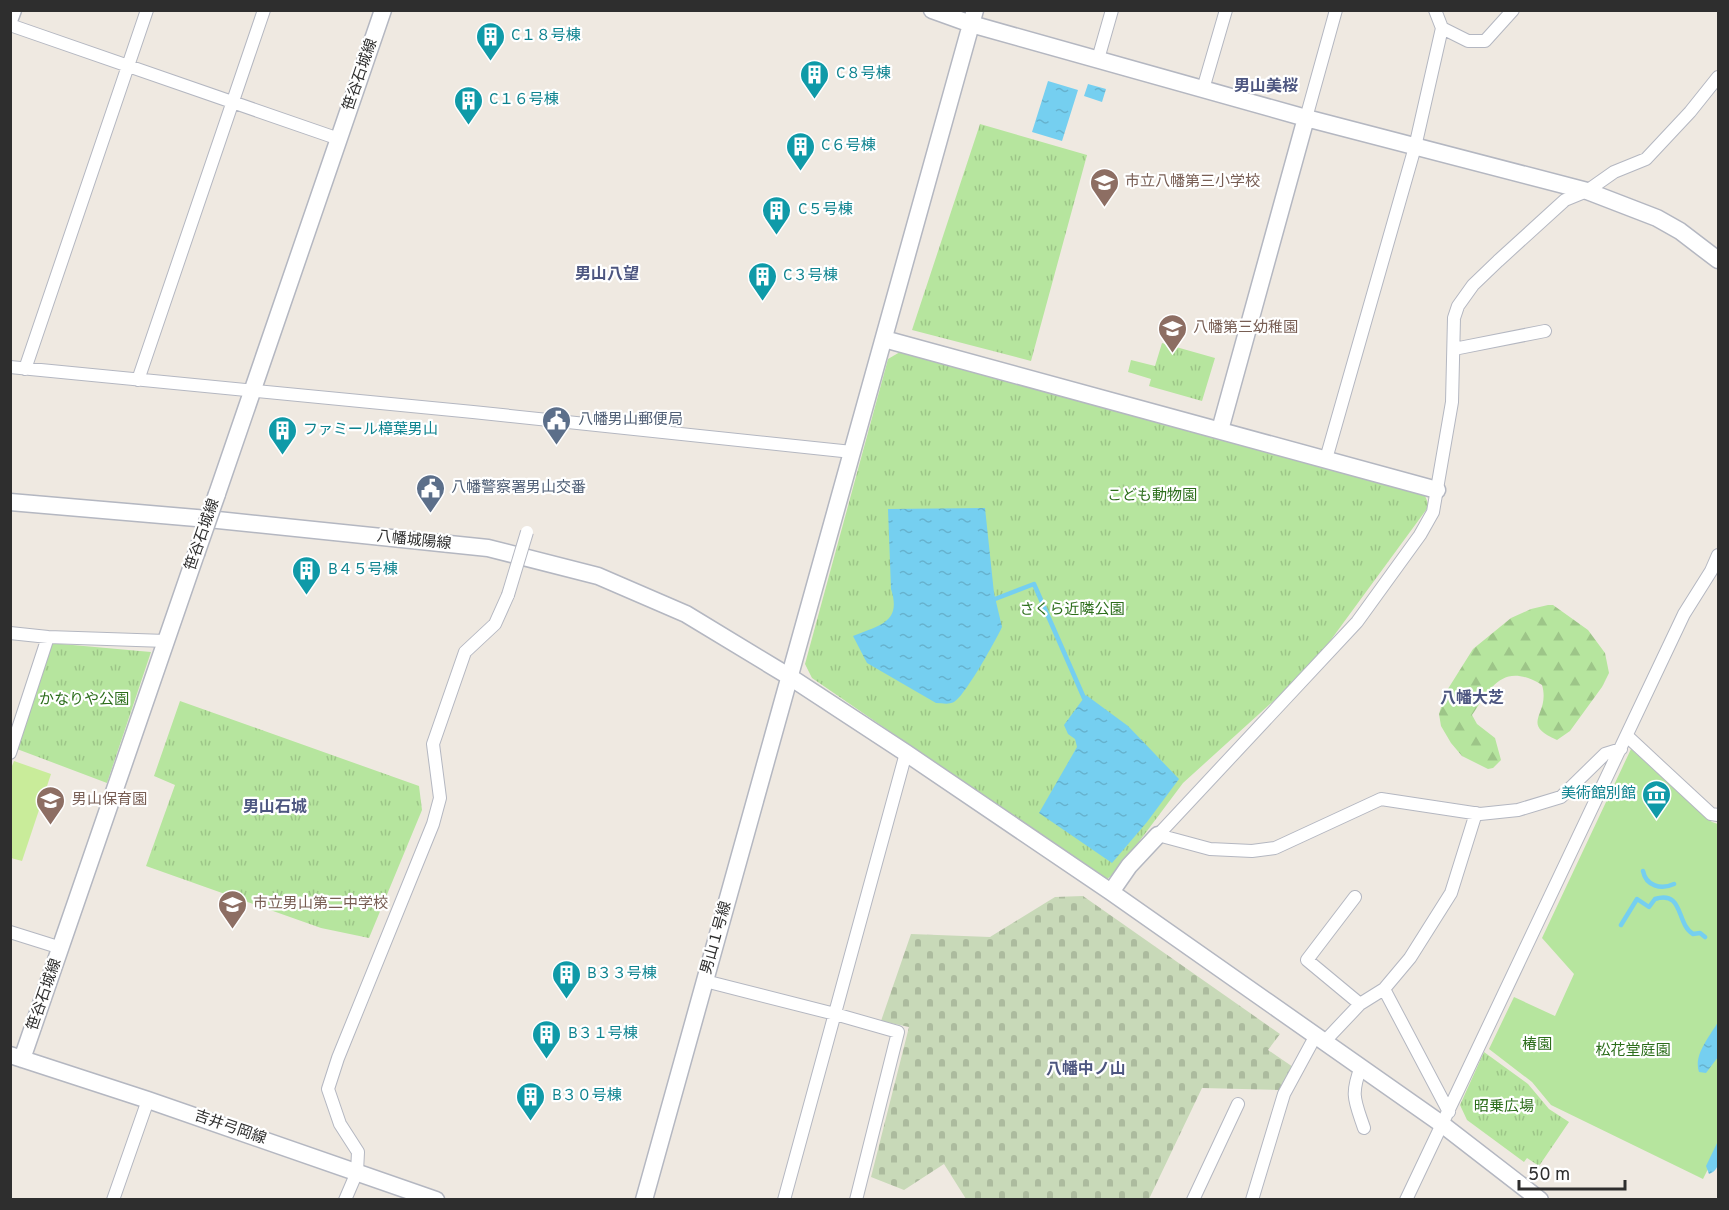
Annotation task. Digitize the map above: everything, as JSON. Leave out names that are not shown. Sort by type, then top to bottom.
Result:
[{"type":"street","points":[[10,18],[13,10]]},
{"type":"street","points":[[25,369],[147,10]]},
{"type":"street","points":[[138,380],[264,10]]},
{"type":"street","name":"笹谷石城線","points":[[16,1057],[61,948],[383,10]]},
{"type":"street","points":[[932,10],[973,17],[1098,59],[1306,118],[1587,191],[1657,218],[1680,231],[1719,260]]},
{"type":"street","points":[[1098,59],[1112,10]]},
{"type":"street","points":[[1203,89],[1226,10]]},
{"type":"street","points":[[1220,430],[1336,10]]},
{"type":"street","points":[[1326,459],[1415,147],[1442,28],[1435,10]]},
{"type":"street","points":[[1442,28],[1468,41],[1485,41],[1513,10]]},
{"type":"street","name":"男山１号線","points":[[644,1200],[973,17]]},
{"type":"street","points":[[10,25],[339,139]]},
{"type":"street","points":[[1111,892],[1129,866],[1357,622],[1433,512],[1452,402],[1454,318],[1458,306],[1473,285],[1565,200],[1587,191],[1614,172],[1646,159],[1719,77]]},
{"type":"street","points":[[1454,349],[1545,331]]},
{"type":"street","points":[[884,339],[1437,490]]},
{"type":"street","points":[[10,367],[474,412],[852,452]]},
{"type":"street","name":"八幡城陽線","points":[[10,502],[208,519],[488,549],[598,576],[686,614],[790,677],[906,753],[1111,892],[1361,1067],[1446,1119],[1540,1200]]},
{"type":"street","points":[[345,1200],[357,1172],[358,1152],[340,1124],[328,1089],[338,1058],[434,824],[440,798],[433,744],[465,652],[495,624],[508,595],[527,532]]},
{"type":"street","points":[[1406,1200],[1684,614],[1719,555]]},
{"type":"street","points":[[10,633],[48,637],[166,641]]},
{"type":"street","points":[[10,753],[48,637]]},
{"type":"street","points":[[1627,736],[1711,814],[1719,815]]},
{"type":"street","points":[[1158,835],[1210,849],[1252,852],[1275,848],[1381,799],[1476,813],[1518,810],[1561,797],[1605,754],[1621,748]]},
{"type":"street","points":[[784,1200],[906,753]]},
{"type":"street","points":[[1252,1200],[1284,1094],[1321,1038],[1360,1004],[1384,989],[1410,958],[1451,893],[1476,813]]},
{"type":"street","points":[[1355,897],[1307,960],[1360,1004]]},
{"type":"street","points":[[10,932],[61,948]]},
{"type":"street","points":[[705,981],[898,1032],[856,1200]]},
{"type":"street","points":[[1384,989],[1446,1119]]},
{"type":"street","name":"吉井弓岡線","points":[[16,1057],[148,1100],[436,1200]]},
{"type":"street","points":[[1361,1067],[1354,1085],[1355,1102],[1364,1128]]},
{"type":"street","points":[[113,1200],[148,1100]]},
{"type":"street","points":[[1193,1200],[1238,1104]]},
{"type":"green space","points":[[980,124],[1087,155],[1031,361],[912,330]]},
{"type":"green space","points":[[1162,343],[1215,358],[1202,401],[1149,386],[1151,379],[1128,372],[1131,360],[1155,366]]},
{"type":"green space","name":"さくら近隣公園","points":[[900,352],[1424,493],[1429,506],[1311,667],[1183,783],[1117,871],[1106,880],[812,678],[805,664],[888,359]]},
{"type":"green space","points":[[1553,605],[1588,630],[1605,653],[1609,673],[1602,687],[1570,731],[1557,740],[1546,734],[1537,723],[1543,704],[1542,685],[1529,678],[1518,676],[1508,676],[1500,680],[1486,694],[1472,715],[1477,724],[1495,738],[1501,760],[1493,768],[1488,769],[1462,756],[1441,726],[1439,714],[1446,692],[1473,649],[1511,618],[1531,609]]},
{"type":"green space","name":"かなりや公園","points":[[50,643],[151,652],[107,783],[17,749]]},
{"type":"green space","points":[[180,701],[419,786],[422,810],[369,938],[321,928],[146,866],[175,785],[154,776]]},
{"type":"green space","name":"松花堂庭園","points":[[1631,749],[1712,822],[1718,824],[1718,1149],[1703,1179],[1551,1105],[1532,1082],[1489,1049],[1514,997],[1555,1016],[1574,974],[1542,938]]},
{"type":"green space","points":[[14,761],[51,774],[22,861],[11,858],[10,771]]},
{"type":"green space","points":[[1083,896],[1280,1034],[1268,1050],[1293,1067],[1281,1090],[1202,1088],[1149,1199],[966,1199],[944,1164],[904,1190],[871,1177],[909,1027],[881,1021],[911,934],[990,937],[1055,897]]},
{"type":"green space","name":"昭乗広場","points":[[1484,1052],[1528,1084],[1549,1109],[1569,1122],[1539,1166],[1527,1158],[1524,1162],[1467,1120],[1460,1105]]},
{"type":"water","points":[[1048,81],[1078,90],[1062,141],[1032,132]]},
{"type":"water","points":[[1088,84],[1106,89],[1102,102],[1084,96]]},
{"type":"water","points":[[985,508],[994,593],[1002,627],[980,667],[959,698],[952,703],[936,703],[867,663],[853,636],[886,621],[893,609],[888,509]]},
{"type":"water","points":[[1086,695],[1128,726],[1179,779],[1112,863],[1039,813],[1077,747],[1075,739],[1068,734],[1064,725]]},
{"type":"water","points":[[1718,1022],[1718,1057],[1706,1073],[1699,1072],[1700,1052]]},
{"type":"water","points":[[1718,1141],[1718,1165],[1709,1174],[1706,1166]]},
{"type":"waterway","points":[[995,599],[1034,584],[1084,698]]},
{"type":"waterway","points":[[1643,871],[1647,880],[1655,885],[1664,887],[1674,884]]},
{"type":"waterway","points":[[1621,925],[1637,899],[1649,907],[1655,899],[1664,898],[1671,899],[1675,903],[1684,923],[1693,934],[1700,933],[1705,937]]},
{"type":"place","name":"C１８号棟","points":[[490,62]]},
{"type":"place","name":"C８号棟","points":[[815,100]]},
{"type":"place","name":"C１６号棟","points":[[468,126]]},
{"type":"place","name":"C６号棟","points":[[800,172]]},
{"type":"place","name":"市立八幡第三小学校","points":[[1104,208]]},
{"type":"place","name":"C５号棟","points":[[777,236]]},
{"type":"place","name":"C３号棟","points":[[762,302]]},
{"type":"place","name":"八幡第三幼稚園","points":[[1172,354]]},
{"type":"place","name":"八幡男山郵便局","points":[[557,446]]},
{"type":"place","name":"ファミール樟葉男山","points":[[282,456]]},
{"type":"place","name":"八幡警察署男山交番","points":[[430,514]]},
{"type":"place","name":"B４５号棟","points":[[307,596]]},
{"type":"place","name":"美術館別館","points":[[1657,820]]},
{"type":"place","name":"男山保育園","points":[[51,826]]},
{"type":"place","name":"市立男山第二中学校","points":[[232,930]]},
{"type":"place","name":"B３３号棟","points":[[566,1000]]},
{"type":"place","name":"B３１号棟","points":[[547,1060]]},
{"type":"place","name":"B３０号棟","points":[[531,1122]]},
{"type":"district","name":"男山美桜","points":[[1266,87]]},
{"type":"district","name":"男山八望","points":[[607,275]]},
{"type":"district","name":"八幡大芝","points":[[1472,699]]},
{"type":"district","name":"男山石城","points":[[275,808]]},
{"type":"district","name":"八幡中ノ山","points":[[1086,1070]]},
{"type":"park label","name":"こども動物園","points":[[1152,496]]},
{"type":"park label","name":"椿園","points":[[1537,1045]]}]
